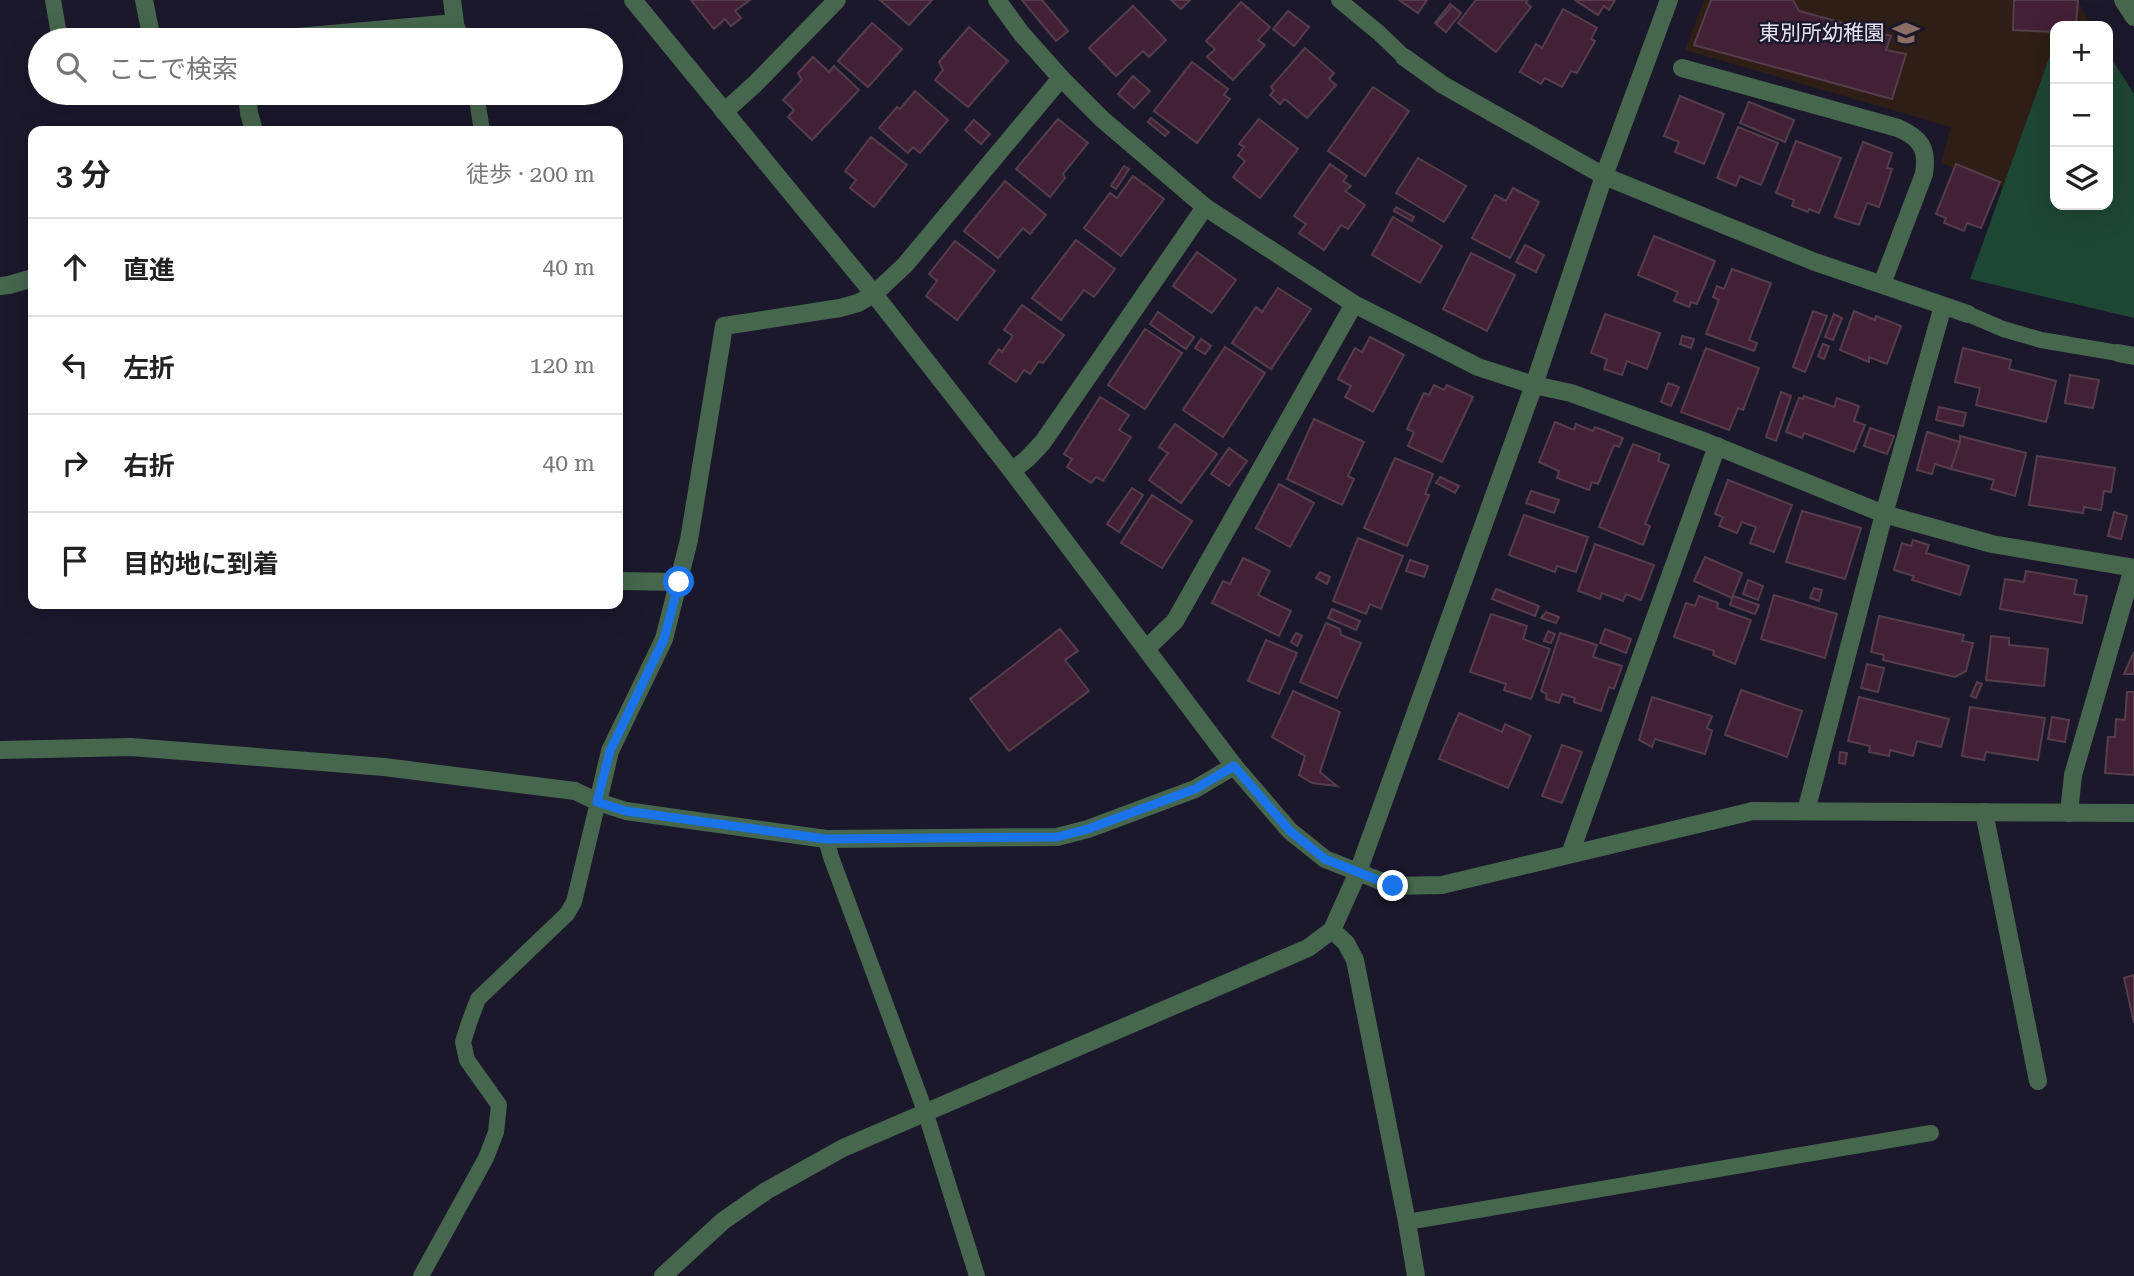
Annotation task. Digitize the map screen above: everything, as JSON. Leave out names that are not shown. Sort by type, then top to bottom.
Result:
[{"type":"street","points":[[144,0],[150,28]]},
{"type":"street","points":[[399,28],[455,23],[452,0]]},
{"type":"street","points":[[633,0],[874,294],[1012,471],[1234,766],[1290,831],[1325,859],[1393,886],[1442,885],[1753,811],[2134,813]]},
{"type":"street","points":[[724,111],[755,84],[837,0]]},
{"type":"street","points":[[997,0],[1021,33],[1102,119],[1205,207],[1354,304],[1478,367],[1534,385],[1571,393],[1717,446],[1884,514],[1992,544],[2133,568],[2073,775],[2069,813]]},
{"type":"street","points":[[663,1276],[723,1221],[766,1191],[843,1148],[1308,948],[1332,930],[1358,872],[1534,385],[1604,176],[1669,0]]},
{"type":"street","points":[[2123,0],[2134,18]]},
{"type":"street","points":[[1404,57],[1443,85],[1604,176],[1815,262],[1968,314]]},
{"type":"street","points":[[1682,68],[1912,134],[1923,147],[1927,158],[1924,174],[1882,284]]},
{"type":"street","points":[[597,802],[610,751],[664,639],[689,540],[724,326],[840,308],[858,303],[874,294],[905,265],[1061,78]]},
{"type":"street","points":[[248,105],[253,126]]},
{"type":"street","points":[[1012,471],[1043,442],[1205,207]]},
{"type":"street","points":[[0,286],[28,279]]},
{"type":"street","points":[[1147,648],[1175,621],[1354,304]]},
{"type":"street","points":[[1806,811],[1942,306]]},
{"type":"street","points":[[1570,854],[1717,446]]},
{"type":"street","points":[[623,581],[679,582]]},
{"type":"street","points":[[0,750],[131,747],[370,766],[575,792],[626,811],[826,839],[1057,837],[1088,829],[1195,789],[1234,766]]},
{"type":"street","points":[[1984,812],[2038,1081]]},
{"type":"street","points":[[1332,930],[1346,943],[1355,960],[1416,1276]]},
{"type":"lane","points":[[53,0],[58,28]]},
{"type":"lane","points":[[1339,0],[1380,33],[1404,57]]},
{"type":"lane","points":[[455,23],[457,28]]},
{"type":"lane","points":[[478,105],[481,126]]},
{"type":"lane","points":[[1968,314],[2003,329],[2041,340],[2126,355]]},
{"type":"lane","points":[[421,1276],[486,1158],[496,1132],[499,1105],[467,1060],[463,1042],[478,999],[567,914],[574,902],[597,802]]},
{"type":"lane","points":[[826,839],[925,1111],[976,1276]]},
{"type":"lane","points":[[1407,1222],[1931,1133]]},
{"type":"shaded area","points":[[1704,0],[2077,0],[2089,21],[2050,21],[2050,56],[2003,187],[1941,163],[1951,127],[1685,50]]},
{"type":"green space","points":[[2050,55],[2050,210],[2113,210],[2113,61],[2134,94],[2134,318],[1970,279]]},
{"type":"building","points":[[691,0],[750,0],[735,11],[741,18],[731,26],[725,19],[714,29]]},
{"type":"building","points":[[880,0],[932,0],[909,25]]},
{"type":"building","points":[[1022,0],[1042,0],[1068,31],[1056,41]]},
{"type":"building","points":[[1171,0],[1190,0],[1181,9]]},
{"type":"building","points":[[1399,0],[1427,0],[1418,13]]},
{"type":"building","points":[[1476,0],[1528,0],[1526,3],[1531,7],[1496,52],[1458,23]]},
{"type":"building","points":[[1575,0],[1615,0],[1609,10],[1604,6],[1598,15]]},
{"type":"building","points":[[1711,0],[1793,0],[1799,11],[1891,36],[1886,50],[1906,54],[1892,99],[1694,45]]},
{"type":"building","points":[[2014,0],[2078,0],[2076,21],[2050,21],[2050,32],[2013,30]]},
{"type":"building","points":[[1241,2],[1270,27],[1258,40],[1265,45],[1233,80],[1207,57],[1215,49],[1206,41]]},
{"type":"building","points":[[1450,4],[1460,12],[1445,31],[1435,23]]},
{"type":"building","points":[[1133,6],[1166,40],[1149,57],[1143,51],[1116,76],[1089,48]]},
{"type":"building","points":[[1452,6],[1461,13],[1446,32],[1436,24]]},
{"type":"building","points":[[1563,9],[1597,28],[1591,39],[1595,41],[1577,73],[1571,71],[1562,87],[1545,78],[1541,84],[1520,72],[1536,44],[1542,48]]},
{"type":"building","points":[[1288,11],[1309,27],[1294,46],[1273,29]]},
{"type":"building","points":[[872,23],[902,49],[868,87],[838,61]]},
{"type":"building","points":[[969,27],[1008,61],[968,107],[935,80],[943,70],[939,62]]},
{"type":"building","points":[[1305,48],[1334,73],[1329,79],[1336,85],[1307,118],[1285,99],[1280,104],[1270,95],[1274,91],[1271,87]]},
{"type":"building","points":[[813,57],[829,72],[834,66],[859,90],[812,140],[788,117],[794,110],[783,100],[802,80],[798,73]]},
{"type":"building","points":[[1192,62],[1228,89],[1224,95],[1230,99],[1197,143],[1154,111]]},
{"type":"building","points":[[1133,76],[1150,91],[1134,108],[1118,94]]},
{"type":"building","points":[[1373,87],[1409,111],[1365,176],[1328,151]]},
{"type":"building","points":[[915,91],[948,120],[920,153],[913,147],[908,153],[879,128]]},
{"type":"building","points":[[1680,96],[1724,114],[1704,164],[1675,152],[1679,142],[1664,136]]},
{"type":"building","points":[[1749,102],[1794,120],[1785,142],[1740,123]]},
{"type":"building","points":[[1151,118],[1169,132],[1165,136],[1148,122]]},
{"type":"building","points":[[1058,119],[1088,143],[1063,174],[1065,178],[1050,197],[1016,169]]},
{"type":"building","points":[[1259,119],[1298,149],[1260,198],[1233,177],[1245,161],[1238,155],[1244,147],[1239,144]]},
{"type":"building","points":[[974,120],[990,134],[981,144],[965,130]]},
{"type":"building","points":[[1738,127],[1778,143],[1761,185],[1740,176],[1736,186],[1717,178]]},
{"type":"building","points":[[871,137],[907,165],[874,207],[850,188],[856,180],[845,171]]},
{"type":"building","points":[[1796,141],[1841,158],[1819,213],[1792,206],[1794,200],[1776,193]]},
{"type":"building","points":[[1863,142],[1892,153],[1887,168],[1892,169],[1879,207],[1867,203],[1859,225],[1835,217]]},
{"type":"building","points":[[1418,158],[1466,186],[1444,222],[1396,193]]},
{"type":"building","points":[[1330,164],[1347,176],[1343,181],[1351,186],[1345,191],[1365,205],[1348,229],[1341,225],[1324,250],[1299,233],[1306,224],[1294,216]]},
{"type":"building","points":[[1956,164],[2000,182],[1981,228],[1967,223],[1964,231],[1944,223],[1946,218],[1936,214]]},
{"type":"building","points":[[1124,166],[1129,169],[1116,189],[1111,186]]},
{"type":"building","points":[[1133,176],[1164,199],[1121,256],[1084,228],[1110,193],[1117,198]]},
{"type":"building","points":[[1005,181],[1046,215],[1030,234],[1023,228],[998,258],[964,231]]},
{"type":"building","points":[[1513,188],[1539,202],[1510,258],[1472,238],[1495,195],[1506,201]]},
{"type":"building","points":[[1396,207],[1414,217],[1412,221],[1394,211]]},
{"type":"building","points":[[1393,217],[1442,246],[1420,283],[1372,255]]},
{"type":"building","points":[[1654,236],[1715,261],[1697,304],[1691,302],[1689,307],[1674,301],[1678,292],[1638,275]]},
{"type":"building","points":[[1076,240],[1115,269],[1094,297],[1084,290],[1061,320],[1032,298]]},
{"type":"building","points":[[955,241],[995,271],[957,320],[926,296],[937,281],[929,274]]},
{"type":"building","points":[[1525,245],[1544,255],[1536,272],[1516,262]]},
{"type":"building","points":[[1197,252],[1236,280],[1212,313],[1173,286]]},
{"type":"building","points":[[1471,253],[1515,275],[1487,331],[1443,309]]},
{"type":"building","points":[[1732,269],[1771,283],[1749,340],[1757,343],[1754,351],[1706,334],[1719,300],[1713,297],[1717,286],[1724,289]]},
{"type":"building","points":[[1278,288],[1311,309],[1271,369],[1232,343],[1256,307],[1262,312]]},
{"type":"building","points":[[1022,305],[1064,335],[1043,363],[1039,361],[1030,374],[1024,370],[1016,382],[989,363],[999,349],[1002,352],[1013,336],[1004,330]]},
{"type":"building","points":[[1813,311],[1827,316],[1805,372],[1793,367]]},
{"type":"building","points":[[1854,311],[1875,320],[1876,316],[1901,326],[1887,364],[1869,357],[1869,362],[1840,350]]},
{"type":"building","points":[[1158,312],[1194,337],[1186,349],[1150,324]]},
{"type":"building","points":[[1605,314],[1660,333],[1647,369],[1627,361],[1622,375],[1604,369],[1607,359],[1591,353]]},
{"type":"building","points":[[1834,314],[1842,318],[1833,340],[1825,337]]},
{"type":"building","points":[[1145,329],[1182,353],[1145,409],[1108,385]]},
{"type":"building","points":[[1682,336],[1694,339],[1691,348],[1680,344]]},
{"type":"building","points":[[1370,337],[1404,355],[1373,412],[1345,397],[1351,386],[1338,379],[1355,348],[1362,352]]},
{"type":"building","points":[[1201,339],[1211,346],[1205,354],[1195,348]]},
{"type":"building","points":[[1823,344],[1829,346],[1824,359],[1818,356]]},
{"type":"building","points":[[1225,347],[1265,373],[1223,437],[1183,410]]},
{"type":"building","points":[[1706,348],[1759,368],[1743,410],[1738,408],[1729,430],[1681,412]]},
{"type":"building","points":[[1963,348],[2011,360],[2009,369],[2056,381],[2046,422],[1976,405],[1980,388],[1955,382]]},
{"type":"building","points":[[2070,375],[2099,380],[2093,408],[2065,403]]},
{"type":"building","points":[[1668,383],[1679,387],[1671,406],[1661,402]]},
{"type":"building","points":[[1434,385],[1444,390],[1447,385],[1473,397],[1442,462],[1408,446],[1414,432],[1407,429],[1424,393],[1429,395]]},
{"type":"building","points":[[1781,392],[1791,396],[1776,441],[1766,437]]},
{"type":"building","points":[[1804,396],[1834,407],[1837,398],[1859,406],[1854,421],[1865,425],[1854,452],[1804,433],[1802,438],[1786,432],[1799,398],[1803,399]]},
{"type":"building","points":[[1100,397],[1129,415],[1119,430],[1131,437],[1103,481],[1096,477],[1091,483],[1067,467],[1072,459],[1064,454]]},
{"type":"building","points":[[1939,407],[1966,413],[1963,426],[1936,420]]},
{"type":"building","points":[[1314,419],[1364,442],[1348,476],[1354,479],[1342,505],[1287,479]]},
{"type":"building","points":[[1555,422],[1574,430],[1576,424],[1593,431],[1595,427],[1623,438],[1619,447],[1614,445],[1598,484],[1592,482],[1589,490],[1557,478],[1559,471],[1539,462]]},
{"type":"building","points":[[1175,424],[1217,454],[1181,503],[1149,480],[1168,453],[1159,447]]},
{"type":"building","points":[[1870,428],[1894,436],[1887,454],[1864,446]]},
{"type":"building","points":[[1927,432],[1960,442],[1951,469],[1935,464],[1932,474],[1917,470]]},
{"type":"building","points":[[1960,436],[2026,453],[2015,496],[1991,489],[1994,480],[1951,469]]},
{"type":"building","points":[[1633,444],[1660,454],[1658,461],[1669,465],[1645,524],[1650,526],[1643,545],[1599,527]]},
{"type":"building","points":[[1229,448],[1247,461],[1229,486],[1211,474]]},
{"type":"building","points":[[2037,456],[2115,468],[2111,492],[2104,491],[2101,510],[2084,507],[2083,513],[2029,505]]},
{"type":"building","points":[[1395,458],[1433,474],[1425,494],[1429,495],[1407,546],[1364,528]]},
{"type":"building","points":[[1440,477],[1459,486],[1455,493],[1436,483]]},
{"type":"building","points":[[1728,480],[1792,505],[1774,552],[1750,543],[1756,527],[1742,522],[1737,533],[1719,526],[1723,517],[1715,514]]},
{"type":"building","points":[[1279,484],[1314,503],[1290,547],[1256,528]]},
{"type":"building","points":[[1132,488],[1143,495],[1119,532],[1107,524]]},
{"type":"building","points":[[1531,491],[1559,500],[1554,513],[1526,503]]},
{"type":"building","points":[[1152,495],[1192,521],[1162,568],[1121,543]]},
{"type":"building","points":[[1802,511],[1861,528],[1845,579],[1786,562]]},
{"type":"building","points":[[2114,512],[2127,516],[2121,539],[2108,536]]},
{"type":"building","points":[[1524,515],[1588,537],[1576,572],[1557,566],[1555,572],[1509,555]]},
{"type":"building","points":[[1358,538],[1403,556],[1381,609],[1370,604],[1366,614],[1333,601]]},
{"type":"building","points":[[1913,540],[1929,545],[1926,553],[1969,566],[1960,595],[1912,580],[1914,576],[1894,570],[1902,543],[1911,546]]},
{"type":"building","points":[[1595,544],[1654,565],[1641,600],[1626,594],[1623,601],[1602,593],[1600,599],[1578,591]]},
{"type":"building","points":[[1705,557],[1742,573],[1732,598],[1694,581]]},
{"type":"building","points":[[1243,558],[1270,571],[1258,595],[1291,611],[1279,636],[1212,603],[1223,581],[1230,584]]},
{"type":"building","points":[[1410,560],[1428,566],[1424,577],[1406,571]]},
{"type":"building","points":[[2026,571],[2077,580],[2074,594],[2087,596],[2082,623],[2000,609],[2005,579],[2024,582]]},
{"type":"building","points":[[1320,572],[1330,577],[1327,584],[1316,578]]},
{"type":"building","points":[[1748,580],[1763,586],[1758,600],[1743,594]]},
{"type":"building","points":[[1814,588],[1822,590],[1819,601],[1810,598]]},
{"type":"building","points":[[1496,589],[1539,606],[1535,616],[1492,599]]},
{"type":"building","points":[[1774,595],[1837,614],[1825,658],[1761,639]]},
{"type":"building","points":[[1699,596],[1718,603],[1717,608],[1751,620],[1735,664],[1713,655],[1714,651],[1674,637],[1686,603],[1695,606]]},
{"type":"building","points":[[1733,596],[1759,605],[1755,614],[1730,605]]},
{"type":"building","points":[[1332,609],[1360,621],[1356,630],[1328,618]]},
{"type":"building","points":[[1546,612],[1559,617],[1556,623],[1541,618]]},
{"type":"building","points":[[1491,614],[1527,626],[1523,639],[1550,649],[1531,699],[1504,690],[1506,684],[1470,672]]},
{"type":"building","points":[[1879,616],[1964,635],[1962,641],[1973,643],[1966,671],[1955,677],[1883,660],[1884,655],[1871,652]]},
{"type":"building","points":[[1326,623],[1340,629],[1341,635],[1361,643],[1337,698],[1300,682]]},
{"type":"building","points":[[1060,629],[1078,651],[1065,660],[1089,691],[1009,751],[970,699]]},
{"type":"building","points":[[1605,629],[1631,639],[1626,653],[1600,643]]},
{"type":"building","points":[[1548,631],[1555,634],[1551,643],[1544,641]]},
{"type":"building","points":[[1296,633],[1302,636],[1297,646],[1291,642]]},
{"type":"building","points":[[1560,633],[1597,645],[1593,657],[1622,666],[1614,689],[1609,687],[1601,711],[1574,702],[1575,698],[1562,694],[1559,703],[1546,699],[1547,694],[1541,691]]},
{"type":"building","points":[[1991,636],[2009,638],[2009,645],[2048,649],[2044,686],[1986,680]]},
{"type":"building","points":[[1266,640],[1297,653],[1279,694],[1248,681]]},
{"type":"building","points":[[2134,652],[2134,674],[2124,674]]},
{"type":"building","points":[[1867,664],[1884,668],[1878,692],[1861,688]]},
{"type":"building","points":[[1977,682],[1982,684],[1976,698],[1971,696]]},
{"type":"building","points":[[1741,690],[1802,711],[1787,757],[1725,735]]},
{"type":"building","points":[[1293,691],[1340,712],[1320,772],[1337,786],[1312,783],[1299,775],[1305,756],[1272,737]]},
{"type":"building","points":[[2127,692],[2134,692],[2134,775],[2105,773],[2108,737],[2115,737],[2116,719],[2125,720]]},
{"type":"building","points":[[1652,697],[1712,716],[1707,728],[1712,731],[1705,754],[1655,739],[1652,747],[1639,740]]},
{"type":"building","points":[[1859,697],[1949,719],[1941,747],[1917,741],[1913,756],[1890,750],[1889,756],[1869,752],[1870,746],[1848,741]]},
{"type":"building","points":[[1970,707],[2045,718],[2038,760],[1986,752],[1984,760],[1962,756]]},
{"type":"building","points":[[1459,713],[1502,732],[1505,724],[1531,736],[1508,788],[1439,759]]},
{"type":"building","points":[[2052,717],[2069,720],[2065,742],[2048,739]]},
{"type":"building","points":[[1562,745],[1582,752],[1562,803],[1542,796]]},
{"type":"building","points":[[1840,752],[1847,753],[1845,764],[1839,763]]},
{"type":"building","points":[[2134,975],[2134,1023],[2124,978]]},
{"type":"place","name":"東別所幼稚園","points":[[1906,33]]},
{"type":"route","points":[[679,582],[664,639],[610,751],[597,802],[626,811],[826,839],[1057,837],[1088,829],[1195,789],[1234,766],[1290,831],[1325,859],[1393,886]]}]
